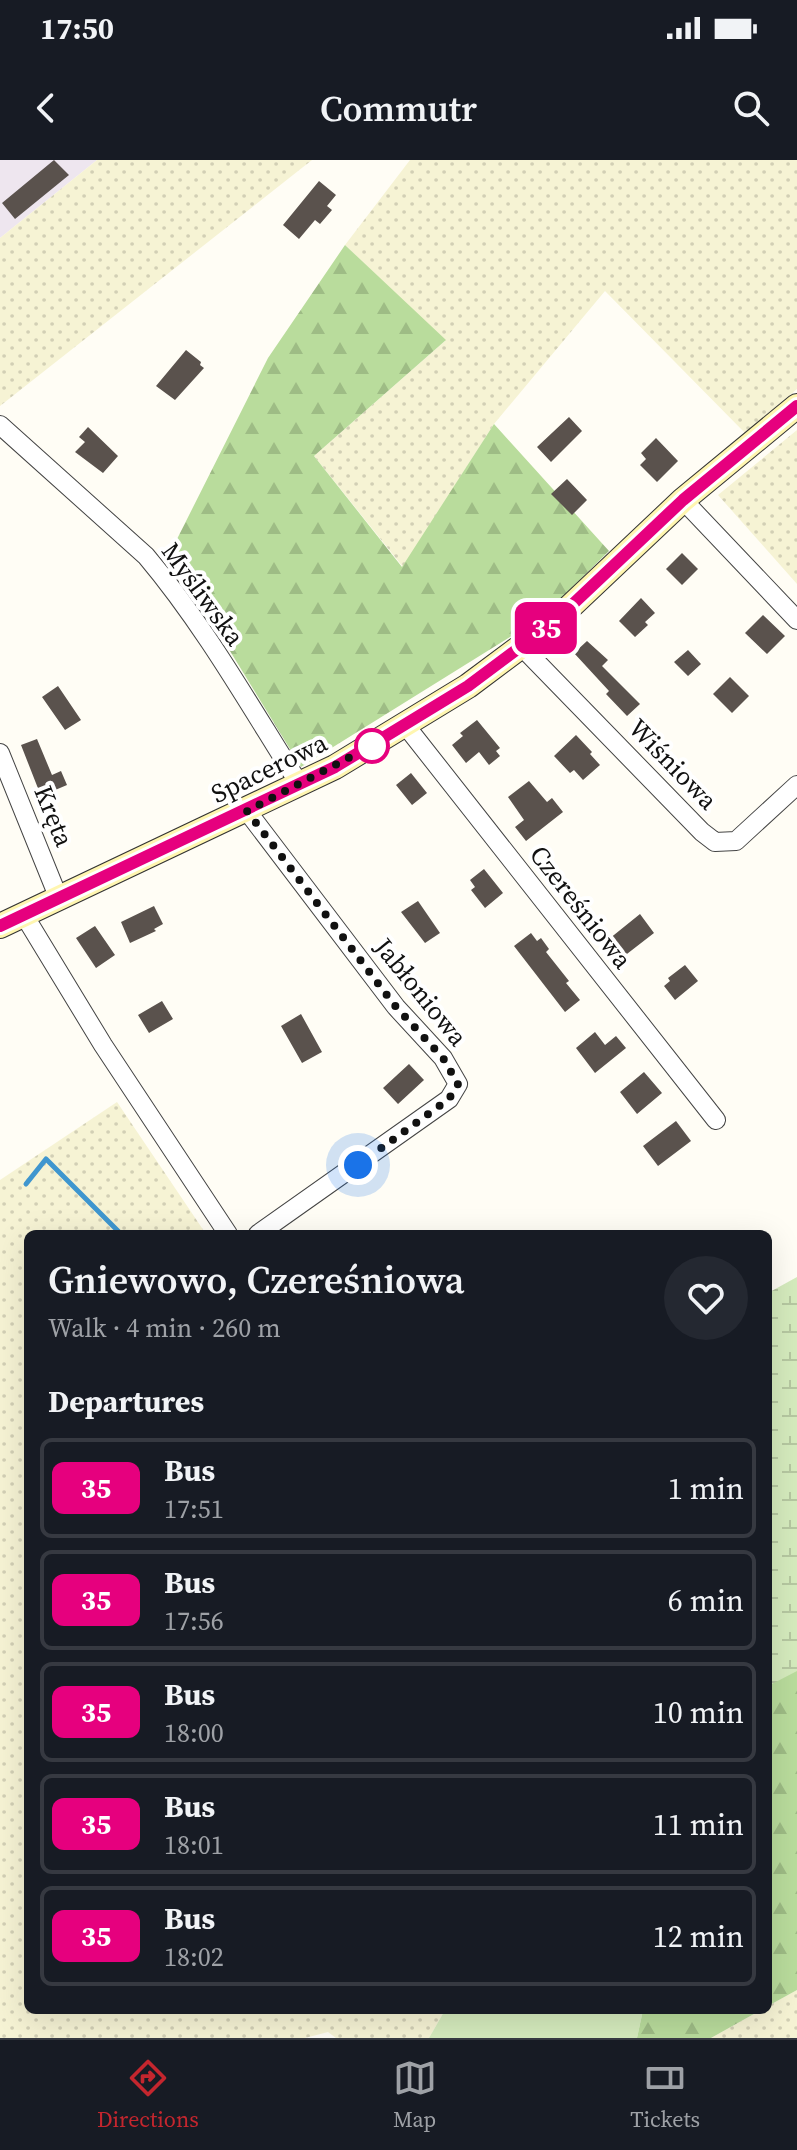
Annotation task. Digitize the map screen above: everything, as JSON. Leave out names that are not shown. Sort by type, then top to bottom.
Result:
[{"type":"street","name":"Spacerowa","points":[[0,926],[300,785],[406,726],[468,686],[555,621],[683,500],[797,406]]},
{"type":"street","name":"Myśliwska","points":[[0,425],[146,556],[163,576],[300,785]]},
{"type":"street","points":[[683,500],[797,620]]},
{"type":"street","name":"Wiśniowa","points":[[521,646],[715,842],[736,841],[797,785]]},
{"type":"street","name":"Czereśniowa","points":[[406,726],[716,1120]]},
{"type":"street","name":"Kręta","points":[[0,753],[59,899]]},
{"type":"street","name":"Jabłoniowa","points":[[247,811],[396,1007],[443,1058],[458,1084],[449,1099],[264,1230]]},
{"type":"street","points":[[24,915],[103,1045],[225,1230]]},
{"type":"shaded area","points":[[0,160],[97,160],[0,238]]},
{"type":"shaded area","points":[[97,160],[312,160],[0,406],[0,238]]},
{"type":"shaded area","points":[[410,160],[797,160],[797,389],[745,433],[605,291],[494,424],[403,567],[314,456],[445,341],[345,245]]},
{"type":"shaded area","points":[[797,430],[797,584],[718,495]]},
{"type":"shaded area","points":[[117,1102],[203,1230],[24,1230],[24,2014],[443,2014],[429,2038],[336,2038],[328,2032],[305,2038],[0,2038],[0,1180]]},
{"type":"shaded area","points":[[797,1990],[797,2038],[711,2038],[754,2014],[772,2014],[772,2004]]},
{"type":"green space","points":[[345,245],[446,340],[314,456],[402,567],[494,424],[609,551],[542,617],[301,767],[170,553],[268,358]]},
{"type":"green space","points":[[797,1277],[797,1671],[772,1684],[772,1291]]},
{"type":"green space","points":[[797,1288],[797,1990],[772,2004],[772,1292]]},
{"type":"green space","points":[[443,2014],[642,2014],[637,2038],[429,2038]]},
{"type":"green space","points":[[642,2014],[754,2014],[711,2038],[637,2038]]},
{"type":"building","points":[[54,160],[69,175],[15,219],[2,203]]},
{"type":"building","points":[[319,181],[336,195],[327,206],[332,210],[320,224],[315,220],[299,239],[283,225]]},
{"type":"building","points":[[186,350],[204,368],[175,400],[156,386]]},
{"type":"building","points":[[569,417],[582,431],[551,462],[537,447]]},
{"type":"building","points":[[88,427],[118,456],[103,473],[75,452],[85,442],[79,437]]},
{"type":"building","points":[[656,438],[678,461],[657,482],[640,465],[646,459],[641,453]]},
{"type":"building","points":[[567,479],[587,500],[572,515],[551,494]]},
{"type":"building","points":[[682,553],[698,569],[682,585],[666,569]]},
{"type":"building","points":[[641,598],[655,613],[635,637],[619,621]]},
{"type":"building","points":[[763,615],[785,636],[767,654],[745,633]]},
{"type":"building","points":[[587,641],[608,660],[602,666],[640,704],[627,716],[574,653]]},
{"type":"building","points":[[688,650],[701,664],[688,676],[674,662]]},
{"type":"building","points":[[730,677],[749,696],[732,713],[713,694]]},
{"type":"building","points":[[58,686],[81,720],[65,730],[42,697]]},
{"type":"building","points":[[477,720],[500,748],[496,751],[500,756],[489,765],[479,752],[466,763],[452,745],[463,736],[460,733]]},
{"type":"building","points":[[576,735],[600,765],[583,780],[574,770],[570,773],[554,756]]},
{"type":"building","points":[[37,739],[52,775],[61,771],[67,785],[41,796],[21,745]]},
{"type":"building","points":[[411,773],[427,793],[412,805],[396,785]]},
{"type":"building","points":[[529,781],[547,802],[552,798],[563,812],[526,841],[515,827],[524,820],[508,797]]},
{"type":"building","points":[[484,869],[503,893],[485,908],[471,890],[475,887],[470,880]]},
{"type":"building","points":[[418,901],[440,933],[425,943],[401,912]]},
{"type":"building","points":[[154,906],[163,924],[154,929],[156,931],[130,943],[121,922]]},
{"type":"building","points":[[640,914],[654,933],[623,957],[609,939]]},
{"type":"building","points":[[95,926],[115,955],[96,968],[76,938]]},
{"type":"building","points":[[531,933],[537,941],[541,938],[549,949],[546,952],[580,1000],[565,1012],[514,946]]},
{"type":"building","points":[[685,965],[698,981],[675,1000],[664,986],[670,981],[668,978]]},
{"type":"building","points":[[162,1001],[173,1019],[149,1033],[138,1015]]},
{"type":"building","points":[[301,1014],[322,1052],[302,1063],[281,1026]]},
{"type":"building","points":[[595,1032],[605,1045],[616,1036],[626,1048],[595,1073],[576,1048]]},
{"type":"building","points":[[409,1064],[424,1080],[398,1104],[383,1088]]},
{"type":"building","points":[[644,1072],[662,1093],[637,1114],[620,1092]]},
{"type":"building","points":[[676,1121],[691,1141],[658,1166],[643,1146]]},
{"type":"waterway","points":[[26,1184],[46,1159],[117,1230]]},
{"type":"bus line","name":"35","points":[[0,926],[335,767],[468,686],[555,621],[683,500],[797,406]]},
{"type":"route","points":[[358,1165],[449,1099],[458,1084],[443,1058],[396,1007],[247,811],[375,744],[372,746]]}]
